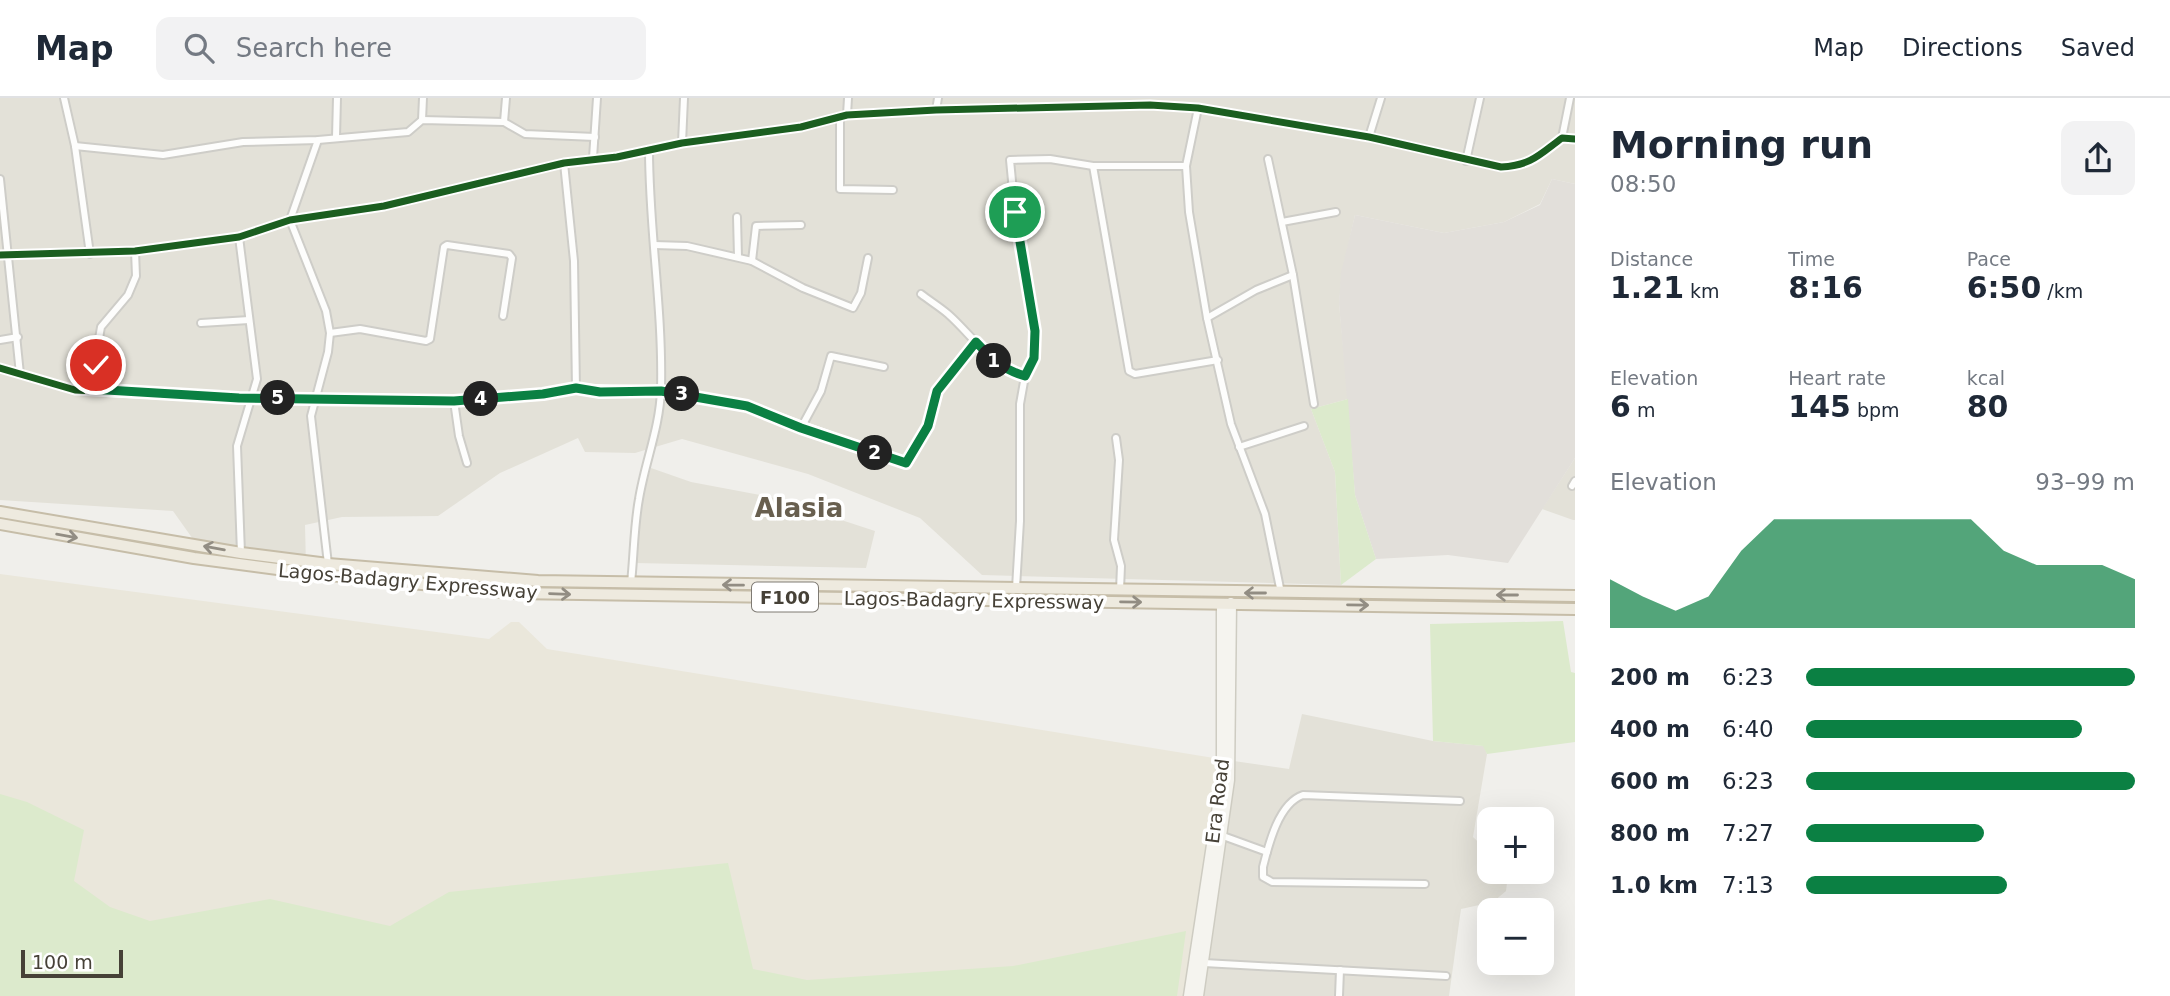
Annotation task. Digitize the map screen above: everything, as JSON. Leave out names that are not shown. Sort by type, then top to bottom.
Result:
[{"type":"highway","name":"Lagos-Badagry Expressway","points":[[0,512],[241,553],[328,564],[538,581],[1575,596]]},
{"type":"highway","name":"Lagos-Badagry Expressway","points":[[0,524],[194,558],[287,571],[514,593],[1575,609]]},
{"type":"main road","points":[[1198,996],[1223,836],[1230,754],[1227,604]]},
{"type":"main road","name":"Era Road","points":[[1189,996],[1222,779],[1227,604]]},
{"type":"street","points":[[64,98],[75,146],[90,254]]},
{"type":"street","points":[[336,137],[337,98]]},
{"type":"street","points":[[422,120],[423,98]]},
{"type":"street","points":[[504,122],[506,98]]},
{"type":"street","points":[[593,158],[597,98]]},
{"type":"street","points":[[682,143],[684,98]]},
{"type":"street","points":[[848,98],[843,116],[840,189],[893,190]]},
{"type":"street","points":[[936,110],[938,98]]},
{"type":"street","points":[[1031,108],[1033,98]]},
{"type":"street","points":[[1206,98],[1186,166],[1189,212],[1206,317],[1231,424],[1265,514],[1281,593]]},
{"type":"street","points":[[1369,137],[1381,98]]},
{"type":"street","points":[[1466,161],[1480,98]]},
{"type":"street","points":[[0,255],[135,251],[239,237],[290,220],[384,206],[564,163],[617,157],[682,143],[802,127],[843,116],[936,110],[1181,102],[1201,108],[1369,137],[1493,167],[1519,166],[1543,156],[1562,138],[1570,98]]},
{"type":"street","points":[[75,146],[163,155],[243,142],[318,140],[408,132],[422,120],[504,122],[525,134],[595,137]]},
{"type":"street","points":[[1562,138],[1575,139]]},
{"type":"street","points":[[318,140],[290,220],[326,311],[330,333],[328,352],[311,416],[328,564]]},
{"type":"street","points":[[631,583],[639,498],[658,418],[661,391],[654,245],[649,206],[649,150]]},
{"type":"street","points":[[1016,588],[1020,404],[1025,376],[1034,358],[1035,331],[1015,212],[1010,160],[1050,159],[1093,166],[1186,166]]},
{"type":"street","points":[[1268,159],[1293,275],[1314,404]]},
{"type":"street","points":[[564,163],[574,261],[576,388]]},
{"type":"street","points":[[1093,166],[1129,371],[1135,374],[1218,360]]},
{"type":"street","points":[[0,178],[20,374]]},
{"type":"street","points":[[1282,222],[1336,212]]},
{"type":"street","points":[[737,217],[738,257]]},
{"type":"street","points":[[752,261],[756,226],[801,225]]},
{"type":"street","points":[[239,237],[257,379],[237,446],[241,553]]},
{"type":"street","points":[[330,333],[360,329],[426,341],[430,339],[444,247],[447,245],[509,254],[512,258],[503,317]]},
{"type":"street","points":[[654,245],[687,246],[752,261],[803,288],[853,308],[862,293],[868,258]]},
{"type":"street","points":[[90,389],[101,327],[128,295],[136,276],[135,251]]},
{"type":"street","points":[[1206,317],[1256,290],[1293,275]]},
{"type":"street","points":[[921,294],[947,314],[1005,369],[1025,376]]},
{"type":"street","points":[[201,323],[249,320]]},
{"type":"street","points":[[0,340],[18,337]]},
{"type":"street","points":[[0,368],[60,388],[251,398],[454,401],[543,394],[576,388],[600,392],[661,391],[747,406],[801,428],[903,463],[908,462],[928,426],[937,391],[976,342]]},
{"type":"street","points":[[801,428],[821,391],[831,356],[884,367]]},
{"type":"street","points":[[454,401],[459,436],[467,463]]},
{"type":"street","points":[[1239,447],[1304,426]]},
{"type":"street","points":[[1116,438],[1119,460],[1114,540],[1121,566],[1120,590]]},
{"type":"street","points":[[1425,884],[1272,882],[1263,877],[1267,852],[1284,811],[1292,799],[1303,796],[1460,801]]},
{"type":"street","points":[[1223,836],[1267,852]]},
{"type":"street","points":[[1204,963],[1446,976]]},
{"type":"street","points":[[1339,996],[1340,971]]},
{"type":"shaded area","points":[[0,98],[1575,98],[1575,184],[1552,179],[1540,204],[1504,222],[1444,233],[1355,215],[1342,273],[1339,303],[1348,399],[1311,409],[1335,472],[1341,585],[982,575],[920,518],[808,474],[682,439],[635,453],[585,452],[578,438],[500,473],[438,516],[342,517],[305,525],[306,566],[200,549],[173,511],[0,500]]},
{"type":"shaded area","points":[[1552,179],[1575,184],[1575,458],[1508,563],[1448,555],[1376,559],[1355,495],[1339,303],[1341,273],[1355,215],[1444,233],[1504,222],[1540,205]]},
{"type":"shaded area","points":[[1575,458],[1575,520],[1573,520],[1542,509]]},
{"type":"shaded area","points":[[651,468],[691,482],[771,497],[875,531],[866,568],[635,563],[640,505]]},
{"type":"shaded area","points":[[0,574],[489,639],[511,622],[519,622],[547,649],[1220,759],[1186,996],[0,996]]},
{"type":"shaded area","points":[[1302,714],[1433,741],[1484,746],[1487,754],[1473,837],[1477,841],[1477,884],[1507,884],[1506,891],[1498,898],[1477,898],[1477,906],[1461,909],[1449,996],[1186,996],[1220,759],[1289,769]]},
{"type":"green space","points":[[1348,399],[1355,495],[1376,559],[1341,585],[1335,472],[1311,409]]},
{"type":"green space","points":[[1563,621],[1571,672],[1575,673],[1575,742],[1487,754],[1483,746],[1433,741],[1430,624]]},
{"type":"green space","points":[[0,794],[27,802],[84,830],[74,881],[110,907],[150,921],[270,899],[390,926],[449,892],[728,863],[753,969],[807,980],[1013,966],[1186,931],[1177,996],[0,996]]},
{"type":"cycle path","points":[[0,255],[135,251],[239,237],[290,220],[384,206],[564,163],[801,127],[847,115],[1150,105],[1198,108],[1369,137],[1501,167],[1528,161],[1562,138],[1575,139]]},
{"type":"cycle path","points":[[0,368],[75,390],[239,398],[454,401],[576,389],[661,391],[747,406],[903,463],[908,462],[928,427],[937,391],[976,342]]},
{"type":"district","name":"Alasia","points":[[799,508]]},
{"type":"route","points":[[96,365],[90,389],[239,398],[399,398],[454,401],[543,394],[576,388],[600,392],[661,391],[747,406],[801,428],[906,463],[928,426],[937,391],[976,342],[1005,369],[1025,376],[1034,358],[1035,331],[1015,212]]}]
